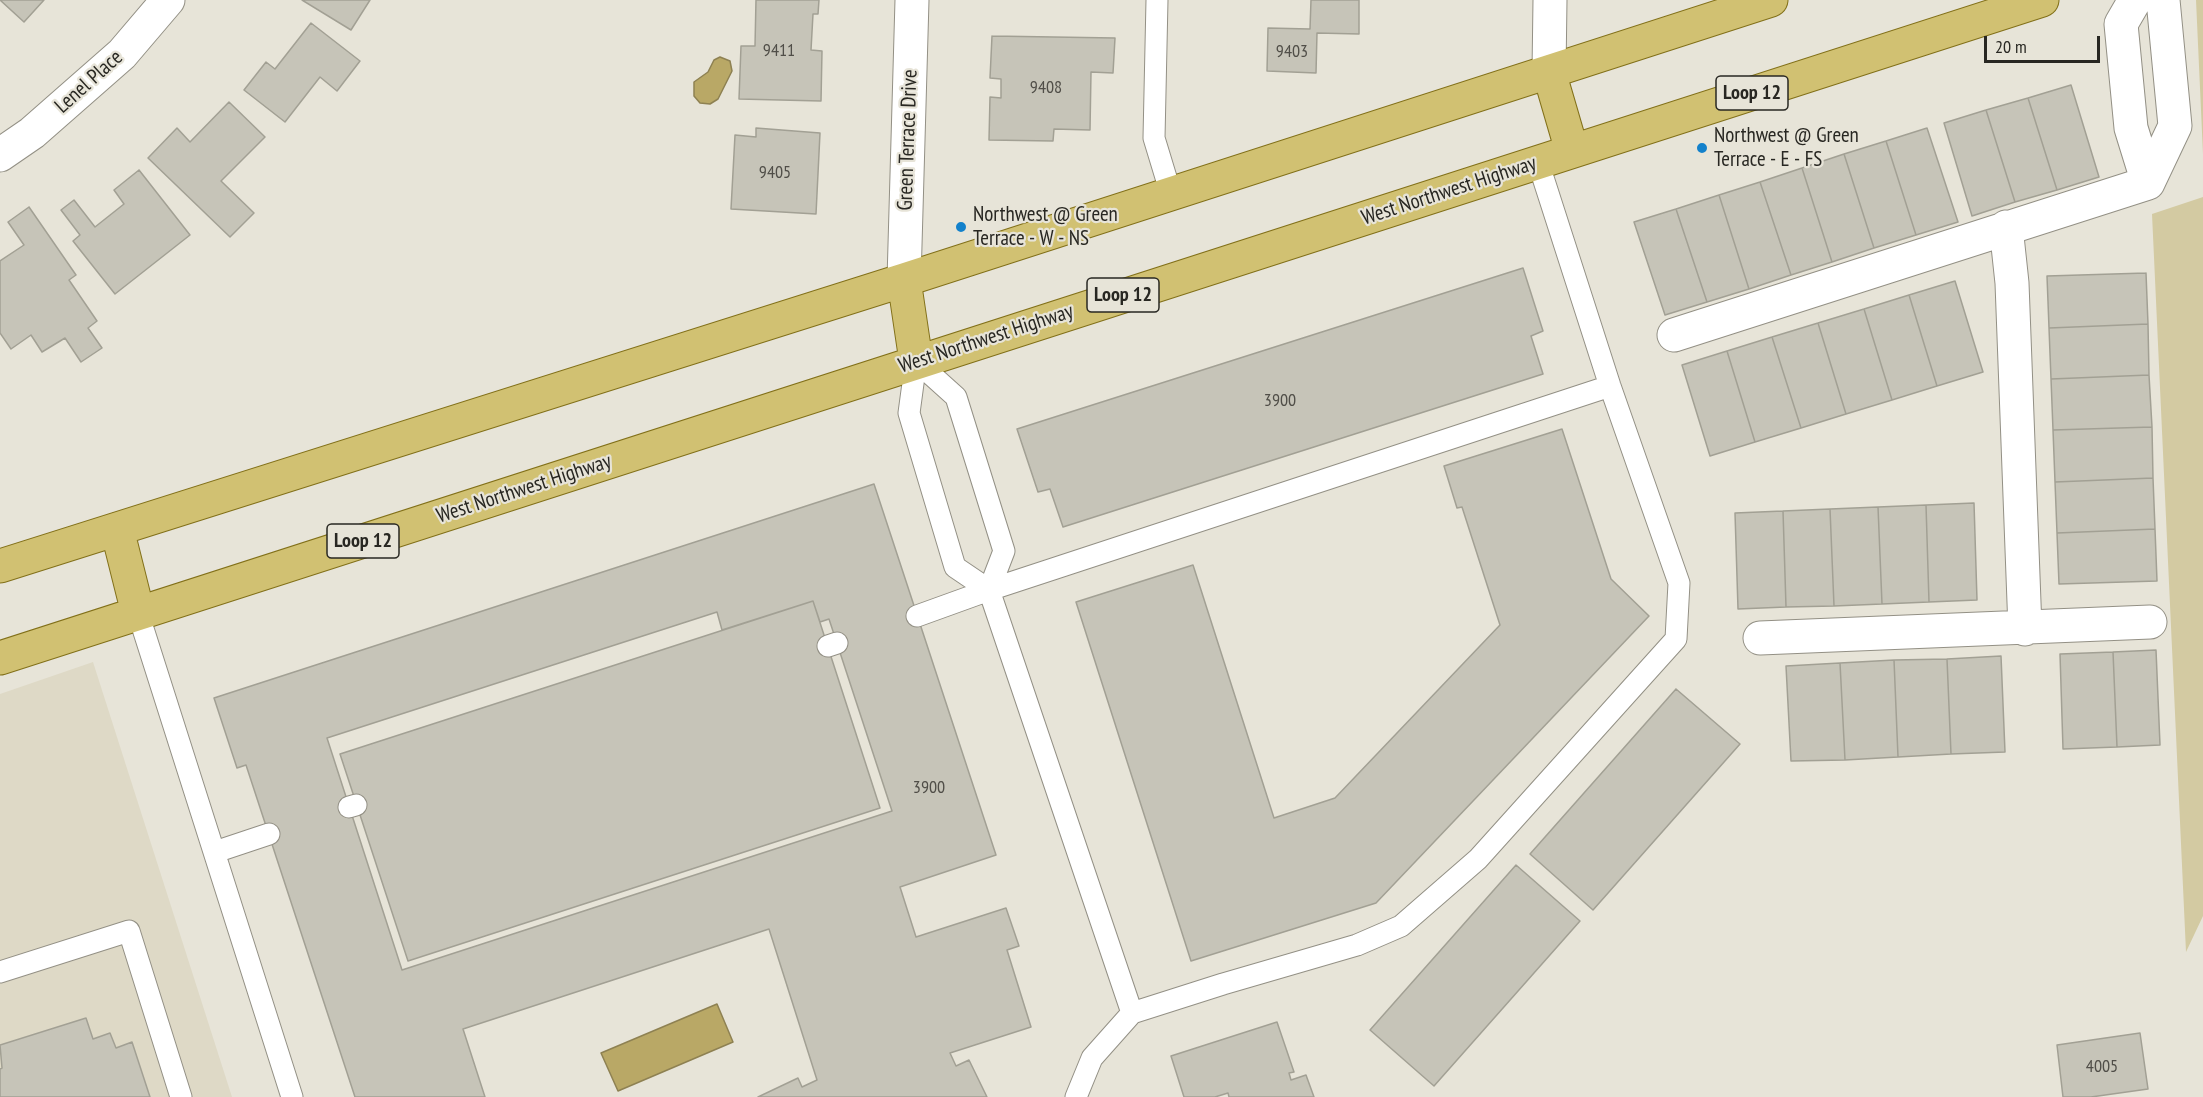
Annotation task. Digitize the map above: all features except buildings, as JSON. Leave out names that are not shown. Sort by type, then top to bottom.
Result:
[{"type":"main road","points":[[0,566],[904,280],[1771,0]]},
{"type":"main road","name":"West Northwest Highway","points":[[0,658],[2042,0]]},
{"type":"main road","points":[[1549,72],[1572,151]]},
{"type":"main road","points":[[904,280],[916,362]]},
{"type":"main road","points":[[117,530],[138,613]]},
{"type":"street","name":"Lenel Place","points":[[0,155],[32,133],[122,54],[168,0]]},
{"type":"street","name":"Green Terrace Drive","points":[[904,280],[912,0]]},
{"type":"street","points":[[1549,72],[1550,0]]},
{"type":"street","points":[[2135,0],[2121,24],[2130,128],[2148,183]]},
{"type":"street","points":[[1674,335],[2148,183],[2175,126],[2163,0]]},
{"type":"street","points":[[2128,106],[2173,101]]},
{"type":"street","points":[[2006,227],[2012,283],[2025,628]]},
{"type":"street","points":[[1760,638],[2150,622]]},
{"type":"lane","points":[[1157,0],[1154,138],[1171,194]]},
{"type":"lane","points":[[1076,1097],[1092,1058],[1132,1012],[1357,945],[1401,926],[1478,859],[1676,639],[1679,583],[1610,386],[1538,162]]},
{"type":"lane","points":[[916,362],[956,397],[1005,551],[989,590]]},
{"type":"lane","points":[[916,362],[909,412],[955,567],[989,590],[1132,1012]]},
{"type":"lane","points":[[917,616],[989,590],[1610,386]]},
{"type":"lane","points":[[138,613],[292,1097]]},
{"type":"lane","points":[[215,852],[269,834]]},
{"type":"lane","points":[[0,972],[129,931],[181,1097]]},
{"type":"shaded area","points":[[2196,0],[2203,0],[2203,154]]},
{"type":"shaded area","points":[[720,57],[730,61],[732,71],[718,99],[710,104],[700,103],[694,96],[694,82],[708,72],[714,60]]},
{"type":"shaded area","points":[[2203,197],[2203,916],[2186,952],[2152,214]]},
{"type":"shaded area","points":[[93,662],[232,1097],[0,1097],[0,694]]},
{"type":"shaded area","points":[[717,1004],[733,1042],[618,1091],[601,1053]]},
{"type":"place","name":"Northwest @ Green Terrace - E - FS","points":[[1702,148]]},
{"type":"place","name":"Northwest @ Green Terrace - W - NS","points":[[961,227]]}]
